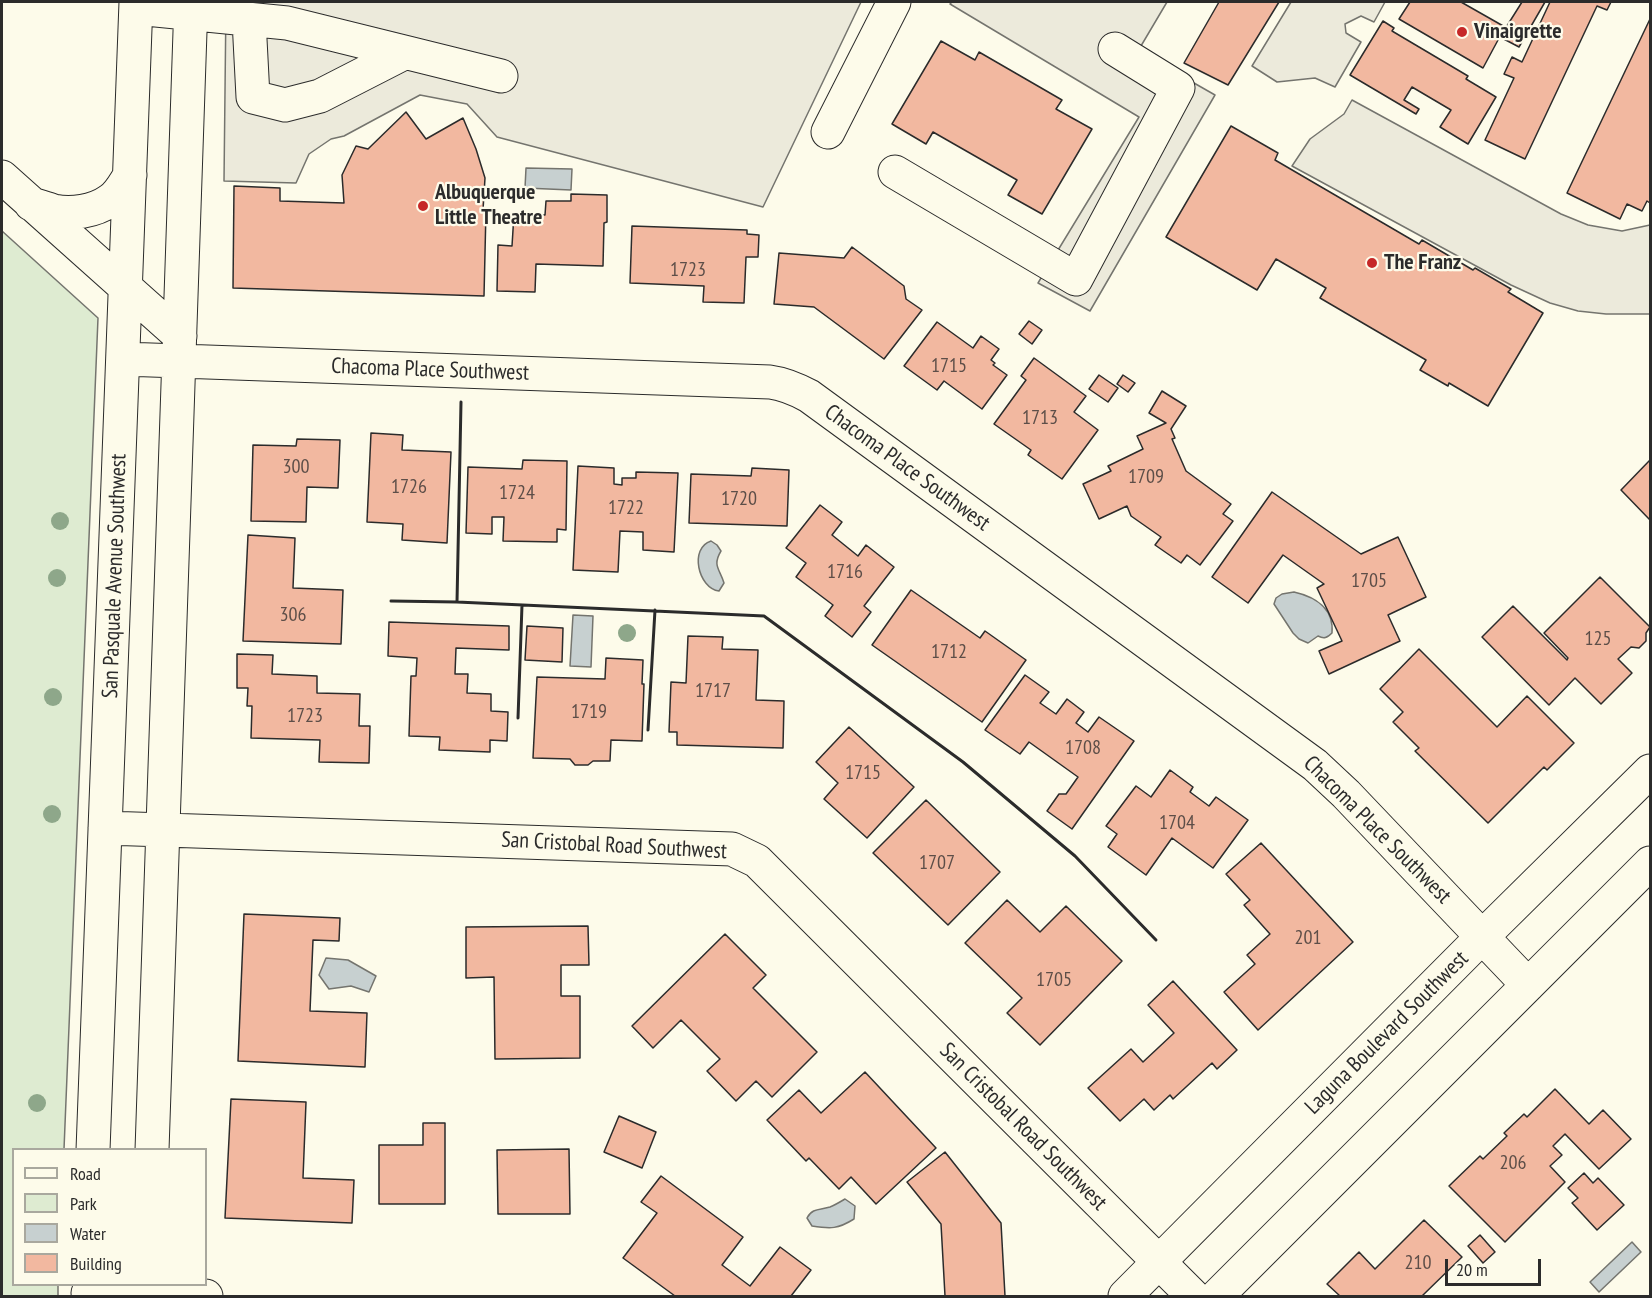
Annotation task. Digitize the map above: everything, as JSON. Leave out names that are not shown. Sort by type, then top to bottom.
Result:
[{"type":"street","points":[[828,132],[894,2]]},
{"type":"street","points":[[136,5],[191,8],[249,20],[287,23],[501,76]]},
{"type":"street","name":"San Pasquale Avenue Southwest","points":[[93,1148],[136,5]]},
{"type":"street","points":[[152,1148],[191,8]]},
{"type":"street","points":[[249,20],[253,98],[285,105],[320,96],[404,53]]},
{"type":"street","points":[[895,172],[1076,279],[1178,88],[1115,50]]},
{"type":"street","points":[[32,204],[56,212],[92,209],[110,201],[121,190],[130,175]]},
{"type":"street","points":[[2,177],[126,287],[179,349]]},
{"type":"street","name":"Chacoma Place Southwest","points":[[123,359],[179,349],[770,382],[796,389],[1315,765],[1354,802],[1528,985]]},
{"type":"street","name":"Laguna Boulevard Southwest","points":[[1125,1296],[1650,771]]},
{"type":"street","name":"San Cristobal Road Southwest","points":[[105,828],[732,849],[757,861],[1193,1296]]},
{"type":"street","points":[[1217,1296],[1650,863]]},
{"type":"street","points":[[88,1291],[206,1296]]},
{"type":"green space","points":[[2,231],[98,318],[64,1148],[12,1148],[12,1286],[58,1286],[58,1296],[2,1296]]},
{"type":"shaded area","points":[[226,2],[861,2],[763,207],[497,137],[467,104],[420,95],[344,136],[331,139],[309,154],[296,183],[224,181]]},
{"type":"shaded area","points":[[952,2],[1167,2],[1138,51],[1215,95],[1090,311],[1038,283],[1139,117],[950,4]]},
{"type":"shaded area","points":[[1291,2],[1385,2],[1374,22],[1361,16],[1345,24],[1346,33],[1361,42],[1335,87],[1315,78],[1277,82],[1252,66]]},
{"type":"shaded area","points":[[1352,100],[1561,214],[1588,225],[1622,231],[1650,225],[1650,314],[1606,314],[1578,311],[1550,303],[1511,285],[1292,166],[1310,139],[1344,114]]},
{"type":"water","points":[[526,168],[572,169],[571,190],[525,188]]},
{"type":"water","points":[[711,541],[721,551],[717,564],[724,583],[719,591],[706,583],[699,568],[700,551]]},
{"type":"water","points":[[1294,592],[1310,597],[1322,605],[1330,617],[1332,633],[1330,635],[1324,638],[1318,636],[1308,643],[1293,633],[1274,604],[1276,598],[1282,594]]},
{"type":"water","points":[[573,615],[593,616],[591,667],[570,666]]},
{"type":"water","points":[[326,958],[348,960],[376,976],[369,992],[351,986],[329,989],[319,975]]},
{"type":"water","points":[[845,1199],[855,1206],[854,1219],[834,1227],[812,1226],[807,1218],[811,1212],[830,1207]]},
{"type":"water","points":[[1632,1242],[1641,1252],[1599,1292],[1590,1282]]},
{"type":"building","points":[[1219,2],[1279,2],[1228,85],[1184,63]]},
{"type":"building","name":"Vinaigrette","points":[[1410,2],[1461,2],[1505,27],[1483,68],[1399,19]]},
{"type":"building","points":[[1522,2],[1545,2],[1519,47],[1500,37]]},
{"type":"building","points":[[1550,2],[1611,2],[1607,10],[1597,6],[1525,159],[1485,140],[1514,78],[1504,74],[1512,57],[1522,62]]},
{"type":"building","points":[[1650,19],[1650,203],[1647,201],[1642,211],[1627,204],[1620,219],[1567,193]]},
{"type":"building","points":[[1383,21],[1394,28],[1392,31],[1468,76],[1466,79],[1496,97],[1468,144],[1440,127],[1451,110],[1412,87],[1404,100],[1419,109],[1416,114],[1350,75]]},
{"type":"building","points":[[941,41],[975,60],[979,52],[1062,100],[1056,109],[1092,129],[1042,214],[1008,195],[1017,180],[933,132],[926,144],[892,124]]},
{"type":"building","points":[[406,112],[426,139],[463,118],[485,178],[484,296],[233,288],[234,186],[280,188],[280,201],[344,203],[342,175],[356,146],[368,149]]},
{"type":"building","name":"The Franz","points":[[1231,126],[1278,153],[1275,160],[1419,244],[1422,240],[1473,270],[1475,268],[1511,289],[1508,292],[1543,313],[1488,406],[1449,383],[1448,386],[1420,370],[1426,360],[1320,298],[1326,288],[1276,259],[1257,290],[1166,237]]},
{"type":"building","points":[[571,194],[607,195],[603,266],[536,264],[535,292],[497,291],[498,245],[512,246],[514,214],[545,215],[546,201],[571,201]]},
{"type":"building","points":[[632,226],[747,230],[747,234],[759,235],[758,257],[746,257],[744,303],[703,302],[704,286],[630,283]]},
{"type":"building","points":[[852,247],[904,286],[906,299],[922,310],[884,359],[814,307],[774,304],[779,253],[844,258]]},
{"type":"building","points":[[1029,321],[1042,330],[1032,344],[1019,334]]},
{"type":"building","points":[[937,322],[973,348],[981,336],[999,349],[991,360],[995,363],[993,365],[1007,375],[982,409],[944,381],[937,390],[904,366]]},
{"type":"building","points":[[1034,358],[1086,396],[1074,412],[1098,430],[1062,479],[1028,455],[1031,450],[994,424],[1026,380],[1021,376]]},
{"type":"building","points":[[1099,375],[1118,388],[1108,402],[1089,389]]},
{"type":"building","points":[[1123,375],[1135,383],[1128,392],[1117,384]]},
{"type":"building","points":[[1162,391],[1186,406],[1171,429],[1175,438],[1172,439],[1186,471],[1231,504],[1223,514],[1233,521],[1200,565],[1187,555],[1181,563],[1155,545],[1161,537],[1131,516],[1127,506],[1099,519],[1083,484],[1111,471],[1108,466],[1143,449],[1137,436],[1166,423],[1149,413]]},
{"type":"building","points":[[371,433],[403,435],[402,450],[451,452],[447,543],[402,540],[403,524],[367,522]]},
{"type":"building","points":[[297,439],[340,440],[338,488],[307,487],[306,522],[251,521],[253,445],[296,446]]},
{"type":"building","points":[[523,460],[567,461],[566,530],[557,529],[557,542],[503,541],[504,517],[492,517],[492,534],[466,533],[468,467],[522,469]]},
{"type":"building","points":[[1650,460],[1650,520],[1621,490]]},
{"type":"building","points":[[578,466],[614,468],[614,484],[622,485],[622,478],[636,478],[636,472],[678,473],[674,552],[643,550],[643,532],[620,531],[618,572],[573,570]]},
{"type":"building","points":[[752,468],[789,470],[787,526],[689,523],[691,474],[751,476]]},
{"type":"building","points":[[1272,492],[1361,554],[1398,537],[1426,597],[1388,615],[1400,641],[1329,674],[1319,651],[1342,641],[1317,588],[1324,584],[1283,555],[1248,603],[1212,577]]},
{"type":"building","points":[[820,505],[842,522],[832,535],[858,556],[866,545],[894,567],[864,606],[871,612],[852,637],[825,616],[833,605],[796,577],[806,563],[786,548]]},
{"type":"building","points":[[248,535],[295,538],[293,588],[343,590],[341,644],[243,641]]},
{"type":"building","points":[[1600,577],[1650,627],[1646,633],[1646,641],[1639,648],[1631,647],[1618,659],[1632,673],[1601,704],[1575,678],[1549,705],[1482,637],[1513,606],[1567,660],[1568,658],[1544,633]]},
{"type":"building","points":[[911,590],[980,638],[985,631],[1026,660],[982,722],[872,645]]},
{"type":"building","points":[[389,622],[509,626],[509,650],[456,648],[455,674],[468,674],[467,693],[491,694],[491,711],[508,712],[507,741],[490,740],[490,752],[439,750],[440,737],[409,736],[411,676],[416,676],[417,658],[388,656]]},
{"type":"building","points":[[527,626],[563,628],[562,662],[525,660]]},
{"type":"building","points":[[688,636],[723,637],[722,649],[758,650],[756,700],[784,701],[783,748],[677,745],[677,732],[669,732],[671,682],[686,683]]},
{"type":"building","points":[[1419,649],[1497,727],[1527,696],[1574,743],[1547,770],[1544,767],[1488,823],[1415,751],[1419,748],[1393,722],[1403,712],[1380,689]]},
{"type":"building","points":[[237,654],[273,655],[272,674],[317,676],[317,693],[360,694],[359,726],[370,726],[369,763],[319,762],[320,740],[251,738],[252,706],[247,706],[248,688],[237,688]]},
{"type":"building","points":[[606,658],[643,660],[642,741],[611,740],[610,761],[593,761],[588,765],[575,765],[570,759],[533,758],[537,677],[605,679]]},
{"type":"building","points":[[1025,675],[1049,692],[1040,703],[1056,714],[1067,699],[1084,712],[1076,723],[1088,732],[1099,717],[1134,741],[1072,829],[1047,811],[1059,794],[1066,794],[1078,777],[1029,742],[1020,754],[985,730]]},
{"type":"building","points":[[849,727],[914,787],[867,838],[824,799],[838,783],[816,762]]},
{"type":"building","points":[[1170,770],[1193,787],[1190,792],[1209,806],[1216,797],[1248,820],[1213,868],[1172,838],[1146,875],[1108,847],[1117,834],[1106,826],[1136,786],[1151,797]]},
{"type":"building","points":[[926,800],[1000,872],[948,925],[873,853]]},
{"type":"building","points":[[1261,843],[1353,942],[1258,1030],[1224,992],[1255,964],[1247,955],[1270,934],[1244,905],[1250,900],[1226,874]]},
{"type":"building","points":[[1007,900],[1040,932],[1066,906],[1122,961],[1040,1045],[1007,1013],[1022,998],[965,943]]},
{"type":"building","points":[[244,914],[340,918],[339,941],[313,940],[310,1011],[367,1013],[365,1067],[238,1061]]},
{"type":"building","points":[[588,926],[589,965],[561,965],[561,996],[580,996],[580,1058],[495,1059],[494,977],[466,978],[466,927]]},
{"type":"building","points":[[725,934],[766,975],[753,988],[817,1052],[772,1097],[756,1081],[736,1101],[707,1071],[720,1059],[681,1020],[653,1048],[632,1026]]},
{"type":"building","points":[[1173,981],[1237,1050],[1217,1069],[1212,1063],[1173,1099],[1170,1095],[1154,1110],[1144,1099],[1120,1121],[1088,1088],[1131,1049],[1143,1062],[1174,1033],[1148,1005]]},
{"type":"building","points":[[865,1072],[936,1148],[876,1204],[851,1177],[839,1189],[809,1158],[806,1161],[767,1120],[799,1090],[821,1113]]},
{"type":"building","points":[[1555,1089],[1589,1124],[1603,1110],[1631,1139],[1599,1169],[1565,1134],[1553,1146],[1562,1155],[1550,1166],[1565,1182],[1505,1242],[1449,1186],[1480,1156],[1483,1159],[1507,1136],[1504,1133],[1524,1114],[1527,1117]]},
{"type":"building","points":[[231,1099],[306,1102],[303,1178],[354,1180],[352,1223],[225,1218]]},
{"type":"building","points":[[619,1116],[656,1132],[642,1168],[604,1152]]},
{"type":"building","points":[[423,1123],[445,1123],[445,1204],[379,1204],[379,1145],[423,1145]]},
{"type":"building","points":[[569,1149],[570,1214],[498,1214],[497,1150]]},
{"type":"building","points":[[945,1152],[1001,1223],[1005,1296],[945,1296],[941,1224],[907,1182]]},
{"type":"building","points":[[1584,1173],[1593,1183],[1598,1178],[1624,1205],[1597,1230],[1572,1203],[1578,1198],[1568,1188]]},
{"type":"building","points":[[661,1176],[743,1237],[722,1265],[750,1286],[780,1247],[811,1270],[791,1296],[675,1296],[623,1258],[657,1213],[641,1202]]},
{"type":"building","points":[[1424,1220],[1462,1257],[1422,1296],[1340,1296],[1327,1284],[1359,1252],[1375,1269]]},
{"type":"building","points":[[1480,1235],[1495,1252],[1483,1263],[1468,1246]]},
{"type":"wall","points":[[461,402],[457,602],[764,616],[963,762],[1075,856],[1156,940]]},
{"type":"wall","points":[[391,601],[457,602]]},
{"type":"wall","points":[[518,718],[522,605]]},
{"type":"wall","points":[[648,730],[655,610]]},
{"type":"place","name":"Vinaigrette","points":[[1462,32]]},
{"type":"place","name":"Albuquerque Little Theatre","points":[[423,206]]},
{"type":"place","name":"The Franz","points":[[1372,263]]}]
